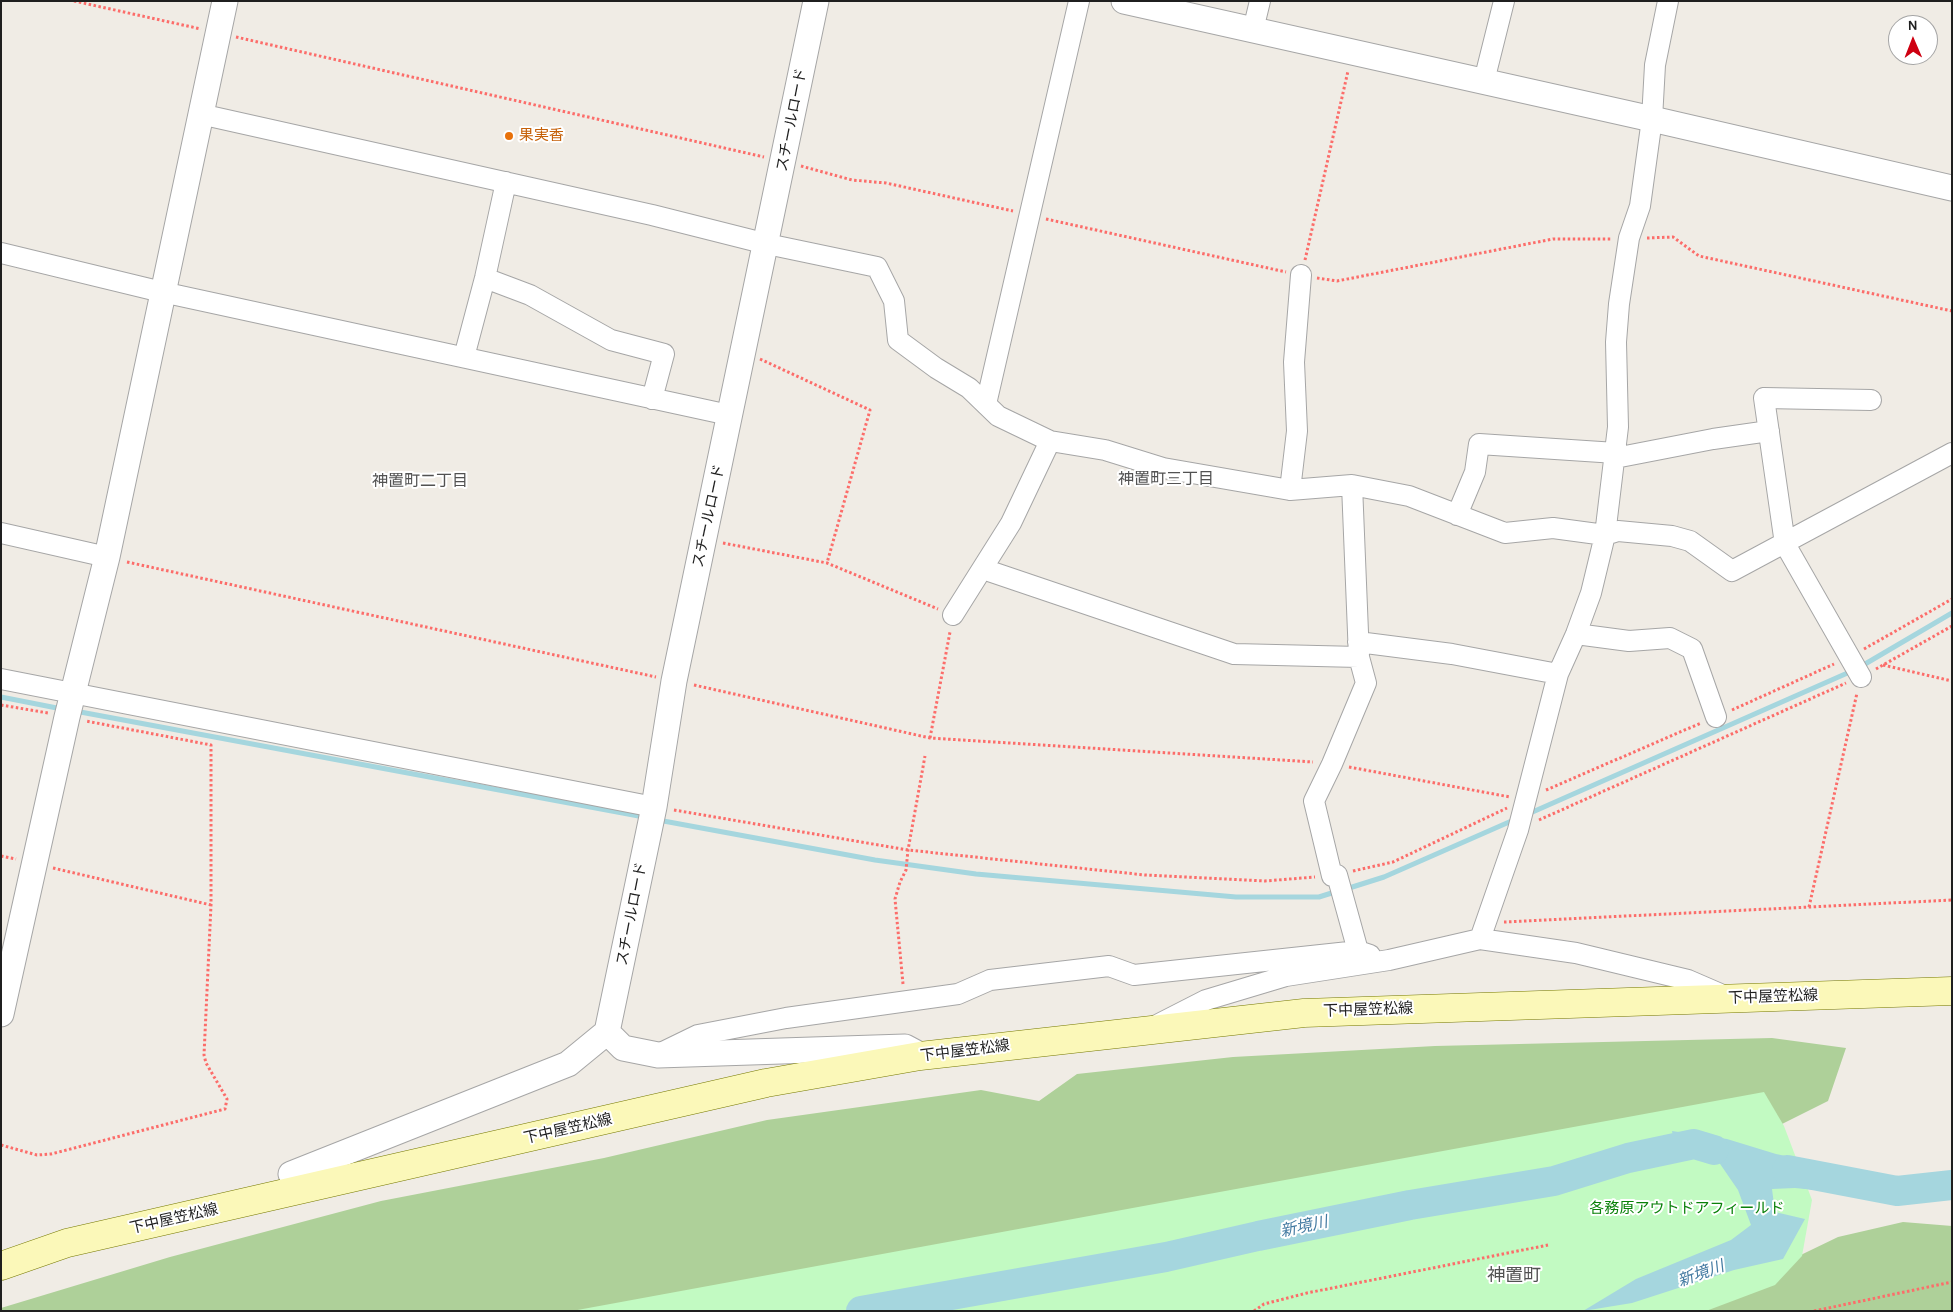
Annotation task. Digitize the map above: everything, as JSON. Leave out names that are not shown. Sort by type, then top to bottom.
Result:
[{"type":"main road","name":"下中屋笠松線","points":[[1,1266],[67,1243],[216,1209],[286,1184],[766,1083],[920,1056],[1304,1012],[1952,991]]},
{"type":"street","points":[[1,1014],[67,717],[107,557],[224,1]]},
{"type":"street","name":"スチールロード","points":[[607,1032],[652,817],[674,681],[705,539],[729,415],[767,244],[816,1]]},
{"type":"street","points":[[986,404],[1079,1]]},
{"type":"street","points":[[1124,1],[1952,188]]},
{"type":"street","points":[[1253,30],[1260,1]]},
{"type":"street","points":[[1484,81],[1504,1]]},
{"type":"street","points":[[1483,931],[1520,816],[1558,674],[1576,634],[1591,593],[1605,535],[1618,427],[1616,360],[1618,314],[1630,238],[1640,206],[1652,119],[1655,65],[1668,1]]},
{"type":"street","points":[[200,114],[652,215],[767,244],[877,267],[894,301],[898,340],[936,368],[969,388],[998,416],[1050,441],[1106,450],[1163,468],[1290,490],[1352,485],[1409,496],[1505,533],[1553,528],[1605,535],[1618,531],[1672,536],[1690,541],[1732,571],[1952,453]]},
{"type":"street","points":[[464,357],[485,278],[506,182]]},
{"type":"street","points":[[1,254],[162,292],[729,415]]},
{"type":"street","points":[[1290,490],[1297,431],[1294,362],[1301,275]]},
{"type":"street","points":[[485,278],[530,295],[611,340],[664,354],[652,399]]},
{"type":"street","points":[[1858,671],[1785,544],[1764,398],[1871,400]]},
{"type":"street","points":[[1457,515],[1475,472],[1479,444],[1616,456],[1769,431]]},
{"type":"street","points":[[953,615],[1011,524],[1050,441]]},
{"type":"street","points":[[1352,485],[1358,649],[1366,683],[1332,764],[1314,801],[1358,951]]},
{"type":"street","points":[[1,533],[107,557]]},
{"type":"street","points":[[983,569],[1234,654],[1358,649],[1452,654],[1558,674]]},
{"type":"street","points":[[1576,634],[1629,641],[1670,638],[1692,648],[1716,717]]},
{"type":"street","points":[[1,679],[652,817]]},
{"type":"street","points":[[1148,1029],[1206,1000],[1286,976],[1389,960],[1483,931],[1688,980],[1729,998]]},
{"type":"street","points":[[658,1055],[698,1035],[786,1018],[958,994],[990,980],[1109,966],[1134,975],[1358,951],[1389,960]]},
{"type":"street","points":[[286,1184],[568,1064],[607,1032],[623,1048],[658,1055],[905,1047],[920,1056]]},
{"type":"path","points":[[74,1],[784,162]]},
{"type":"path","points":[[1352,52],[1301,275],[1337,281],[1553,239],[1672,237],[1699,256],[1952,311]]},
{"type":"path","points":[[744,352],[870,410],[828,563]]},
{"type":"path","points":[[705,539],[828,563],[953,615],[930,738]]},
{"type":"path","points":[[107,557],[930,738],[1332,764],[1520,816],[1858,671],[1883,665],[1952,626]]},
{"type":"path","points":[[1883,665],[1952,681]]},
{"type":"path","points":[[1809,907],[1858,671]]},
{"type":"path","points":[[1,705],[212,745],[211,905],[204,1055],[206,1063],[227,1099],[225,1109],[51,1154],[37,1155],[1,1145]]},
{"type":"path","points":[[904,1001],[895,899],[906,870],[925,756]]},
{"type":"path","points":[[35,863],[211,905]]},
{"type":"path","points":[[1483,931],[1809,907],[1952,900]]},
{"type":"path","points":[[1254,1311],[1264,1304],[1307,1293],[1548,1245]]},
{"type":"path","points":[[1814,1311],[1952,1282]]},
{"type":"green space","points":[[1772,1038],[1846,1048],[1828,1101],[1770,1130],[782,1311],[1,1311],[1,1308],[170,1257],[381,1201],[604,1158],[767,1120],[981,1090],[1039,1101],[1077,1074],[1233,1057],[1435,1046]]},
{"type":"green space","name":"各務原アウトドアフィールド","points":[[1764,1092],[1784,1126],[1812,1200],[1802,1256],[1775,1285],[1706,1311],[572,1311]]},
{"type":"green space","points":[[1903,1222],[1952,1226],[1952,1311],[1674,1311],[1751,1279],[1838,1237]]},
{"type":"water","points":[[1672,1131],[1727,1139],[1776,1154],[1829,1165],[1826,1191],[1795,1188],[1772,1189],[1775,1212],[1805,1219],[1783,1259],[1734,1270],[1632,1303],[1583,1311],[1636,1279],[1731,1240],[1751,1225],[1738,1190],[1716,1158],[1677,1158]]},
{"type":"waterway","points":[[1860,667],[1952,613]]},
{"type":"waterway","points":[[1528,814],[1852,671]]},
{"type":"waterway","points":[[1,697],[62,709]]},
{"type":"waterway","points":[[75,711],[644,817]]},
{"type":"waterway","points":[[1346,889],[1384,877],[1516,819]]},
{"type":"waterway","points":[[658,820],[875,860],[976,874],[1236,897],[1319,897],[1338,891]]},
{"type":"waterway","name":"新境川","points":[[861,1311],[1166,1257],[1410,1205],[1554,1181],[1628,1158],[1694,1144],[1714,1150]]},
{"type":"waterway","name":"新境川","points":[[1787,1170],[1897,1191],[1952,1185]]},
{"type":"place","name":"果実香","points":[[509,136]]},
{"type":"district","name":"神置町三丁目","points":[[1166,479]]},
{"type":"district","name":"神置町二丁目","points":[[420,481]]},
{"type":"district","name":"神置町","points":[[1514,1276]]}]
